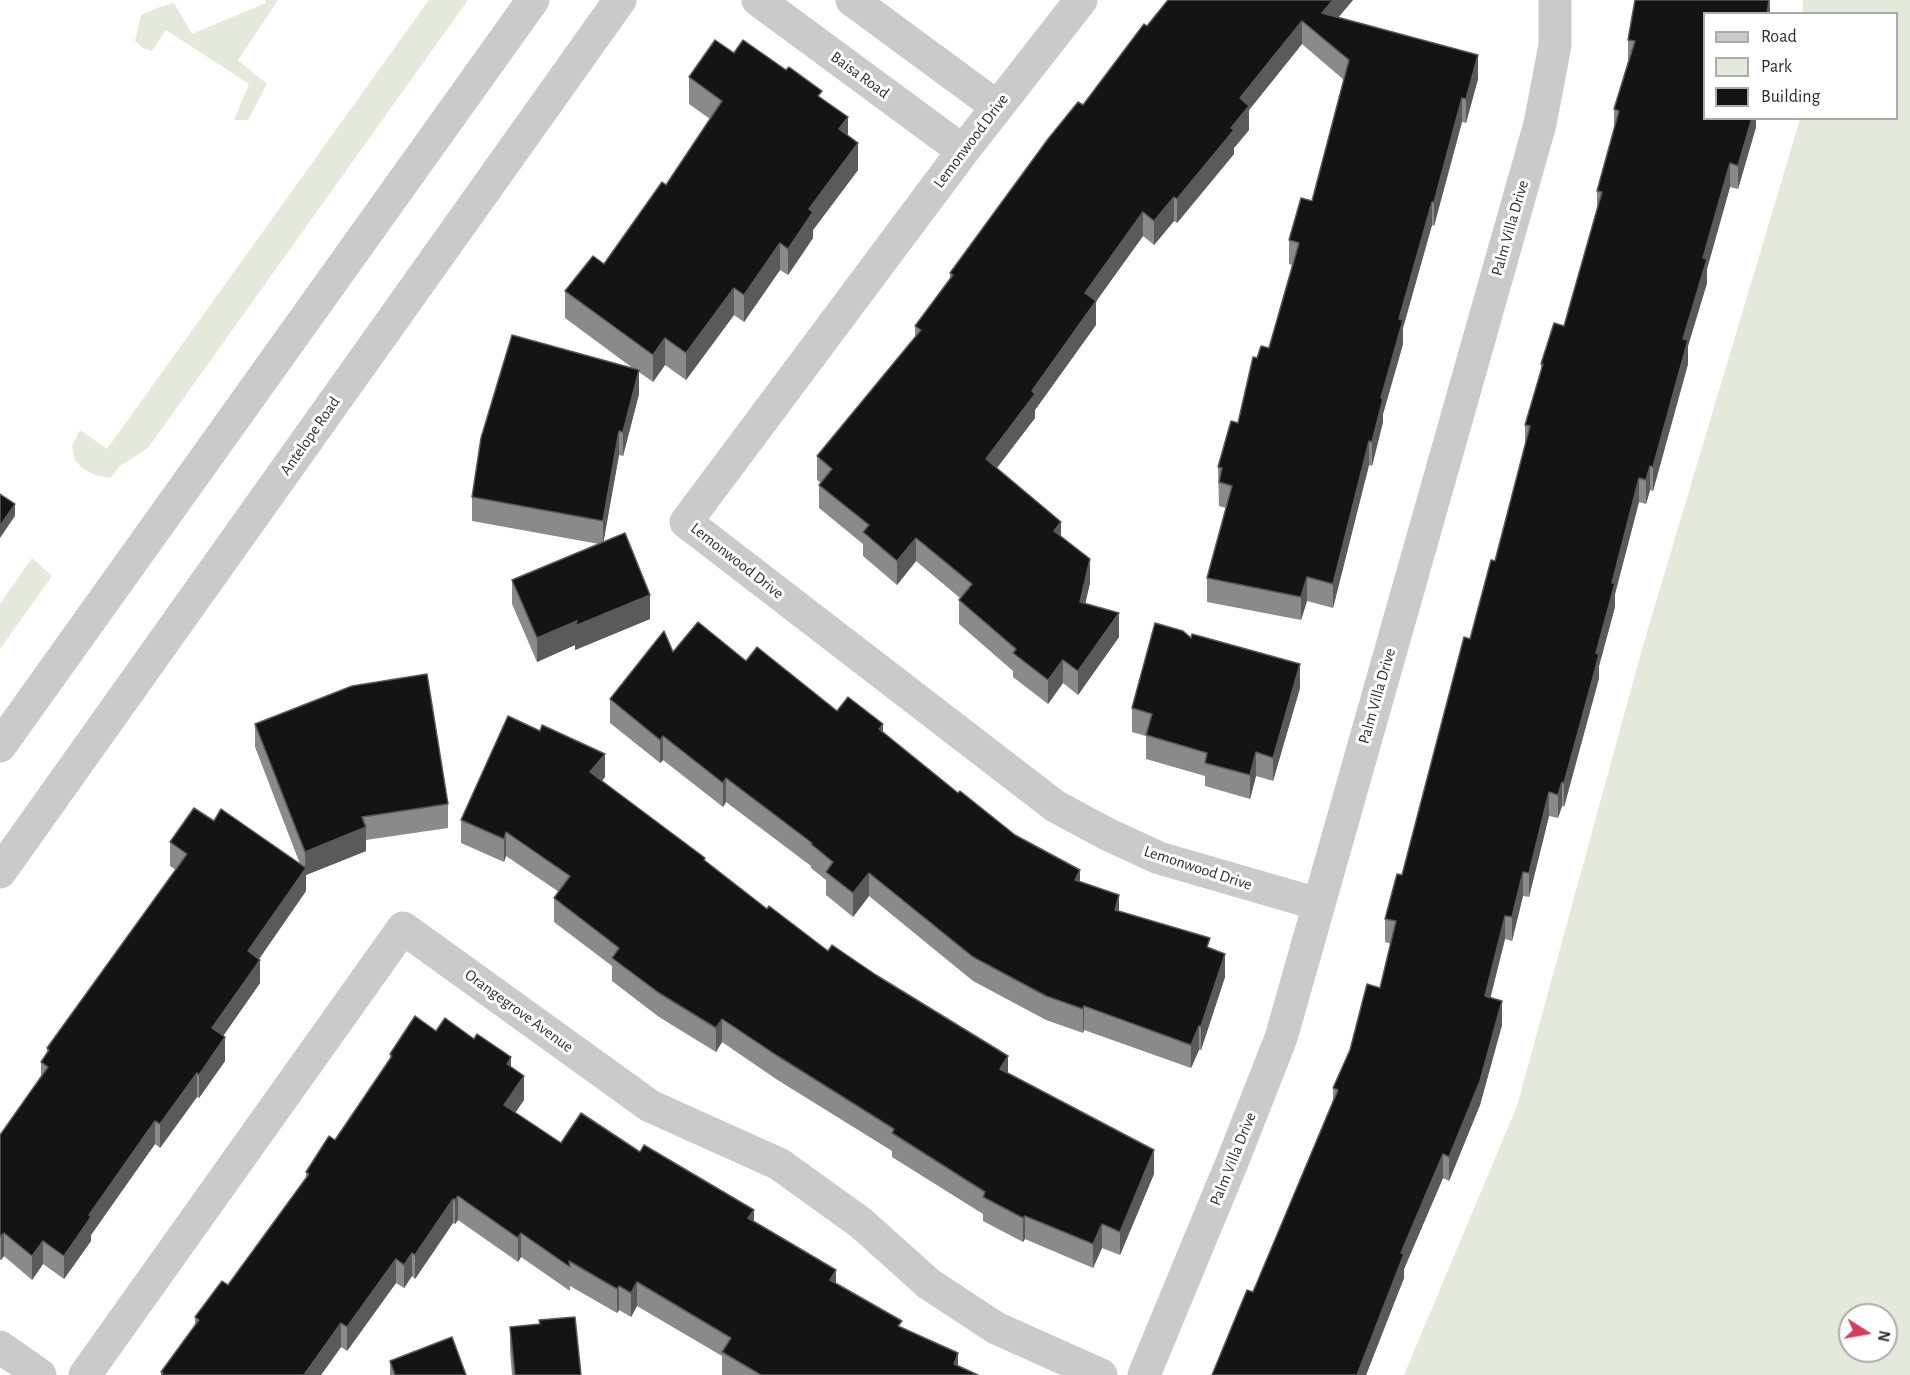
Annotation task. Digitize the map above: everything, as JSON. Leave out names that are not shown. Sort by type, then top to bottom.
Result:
[{"type":"street","points":[[0,746],[533,0]]},
{"type":"street","name":"Antelope Road","points":[[0,872],[620,0]]},
{"type":"street","name":"Baisa Road","points":[[758,0],[963,151]]},
{"type":"street","points":[[852,0],[996,106]]},
{"type":"street","name":"Lemonwood Drive","points":[[1081,0],[996,106],[686,522],[1055,806],[1159,858],[1318,904]]},
{"type":"street","name":"Palm Villa Drive","points":[[1144,1375],[1281,1038],[1540,124],[1555,45],[1555,0]]},
{"type":"street","name":"Orangegrove Avenue","points":[[85,1375],[404,928],[650,1106],[778,1164],[861,1223],[929,1284],[996,1328],[1101,1375]]},
{"type":"street","points":[[0,1347],[40,1375]]},
{"type":"green space","points":[[265,0],[278,0],[238,60],[267,84],[248,120],[234,120],[249,84],[166,30],[152,51],[143,48],[135,41],[141,15],[160,7],[174,3],[192,34],[266,3]]},
{"type":"green space","points":[[429,0],[468,0],[148,448],[120,466],[110,478],[95,475],[82,468],[75,460],[72,446],[80,430],[107,449]]},
{"type":"green space","points":[[1803,0],[1910,0],[1910,1375],[1404,1375],[1517,1106],[1644,642],[1800,120],[1898,120],[1898,12],[1803,12]]},
{"type":"green space","points":[[32,558],[52,576],[0,649],[0,604]]},
{"type":"building","points":[[1168,0],[1333,0],[1322,13],[1478,55],[1466,99],[1462,98],[1399,319],[1403,320],[1381,398],[1383,399],[1372,442],[1369,441],[1333,584],[1307,577],[1301,597],[1207,578],[1232,486],[1219,482],[1222,468],[1218,467],[1231,421],[1238,423],[1253,357],[1257,358],[1261,346],[1269,348],[1299,243],[1289,240],[1301,198],[1312,201],[1349,60],[1302,21],[1240,98],[1249,106],[1231,128],[1234,130],[1177,199],[1174,197],[1154,221],[1143,212],[1085,293],[1096,301],[1032,391],[1035,394],[986,459],[1061,522],[1054,531],[1090,559],[1080,602],[1119,613],[1078,671],[1063,660],[1048,680],[1013,653],[1016,649],[959,600],[972,584],[916,538],[897,561],[863,532],[869,525],[819,485],[832,469],[817,456],[921,330],[915,326],[953,275],[950,273],[1048,139],[1078,102],[1083,105],[1144,24],[1147,26]]},
{"type":"building","points":[[1635,0],[1769,0],[1767,12],[1703,12],[1703,120],[1751,120],[1738,166],[1730,163],[1703,258],[1707,259],[1683,339],[1688,340],[1653,467],[1650,466],[1646,480],[1639,478],[1596,653],[1599,654],[1564,783],[1562,782],[1558,795],[1549,792],[1529,873],[1523,872],[1512,917],[1505,916],[1485,996],[1502,1001],[1480,1081],[1449,1157],[1443,1154],[1401,1253],[1404,1254],[1357,1375],[1212,1375],[1247,1290],[1253,1292],[1338,1090],[1333,1088],[1350,1050],[1367,984],[1380,988],[1396,921],[1385,919],[1397,874],[1402,875],[1464,637],[1470,639],[1491,560],[1495,561],[1530,426],[1525,425],[1543,364],[1541,364],[1554,323],[1564,326],[1602,192],[1597,191],[1619,111],[1614,109],[1635,41],[1628,40]]},
{"type":"building","points":[[715,40],[734,53],[743,40],[786,70],[789,67],[822,91],[818,96],[848,117],[839,129],[858,143],[809,209],[813,212],[788,249],[780,243],[744,295],[734,288],[686,353],[665,338],[653,355],[565,291],[593,256],[604,264],[662,182],[666,185],[722,101],[689,77]]},
{"type":"building","points":[[512,335],[639,370],[623,432],[619,431],[603,521],[472,497],[481,438]]},
{"type":"building","points":[[0,494],[15,504],[0,526]]},
{"type":"building","points":[[625,533],[650,595],[575,626],[577,621],[537,638],[512,580]]},
{"type":"building","points":[[698,622],[746,661],[757,647],[837,711],[848,697],[883,724],[879,729],[958,793],[960,791],[1015,835],[1080,870],[1075,880],[1119,895],[1115,910],[1210,938],[1207,947],[1225,954],[1201,1026],[1191,1045],[1084,1006],[1083,1009],[1046,996],[973,957],[869,873],[853,893],[826,872],[833,862],[812,843],[726,778],[723,783],[663,736],[660,740],[610,699],[664,631],[673,652]]},
{"type":"building","points":[[1155,623],[1183,631],[1191,638],[1192,634],[1300,664],[1273,758],[1256,752],[1250,775],[1205,763],[1207,753],[1146,735],[1152,714],[1132,708]]},
{"type":"building","points":[[427,674],[448,804],[362,817],[366,827],[305,852],[255,724],[352,686]]},
{"type":"building","points":[[508,716],[540,731],[542,725],[605,754],[590,772],[705,858],[704,860],[767,909],[769,906],[828,951],[832,945],[876,975],[1008,1056],[1000,1069],[1154,1150],[1120,1232],[1102,1224],[1093,1244],[1025,1216],[1023,1218],[983,1197],[985,1192],[892,1133],[894,1129],[722,1019],[716,1028],[659,993],[612,958],[619,948],[554,898],[570,876],[506,832],[504,839],[461,820]]},
{"type":"building","points":[[194,808],[214,821],[221,809],[306,868],[248,951],[260,960],[212,1028],[225,1037],[199,1075],[197,1073],[160,1124],[155,1121],[89,1215],[91,1217],[64,1256],[43,1241],[32,1256],[4,1233],[0,1236],[0,1135],[48,1067],[41,1062],[49,1050],[47,1048],[187,854],[170,842]]},
{"type":"building","points":[[415,1016],[436,1031],[445,1018],[474,1039],[477,1034],[511,1057],[507,1064],[524,1076],[504,1105],[561,1143],[581,1113],[640,1152],[644,1145],[754,1210],[748,1218],[836,1270],[830,1280],[902,1321],[898,1326],[958,1353],[954,1364],[978,1375],[761,1375],[722,1352],[731,1338],[637,1282],[631,1293],[619,1286],[617,1289],[569,1261],[570,1267],[521,1233],[518,1238],[458,1196],[455,1200],[453,1199],[415,1255],[412,1253],[404,1265],[396,1259],[347,1327],[341,1323],[304,1375],[162,1375],[161,1372],[199,1320],[195,1317],[222,1281],[228,1285],[309,1174],[306,1172],[329,1136],[335,1140],[392,1056],[390,1054]]},
{"type":"building","points":[[575,1317],[581,1375],[515,1375],[510,1327],[540,1324],[539,1320]]},
{"type":"building","points":[[452,1337],[466,1375],[395,1375],[390,1361]]}]
